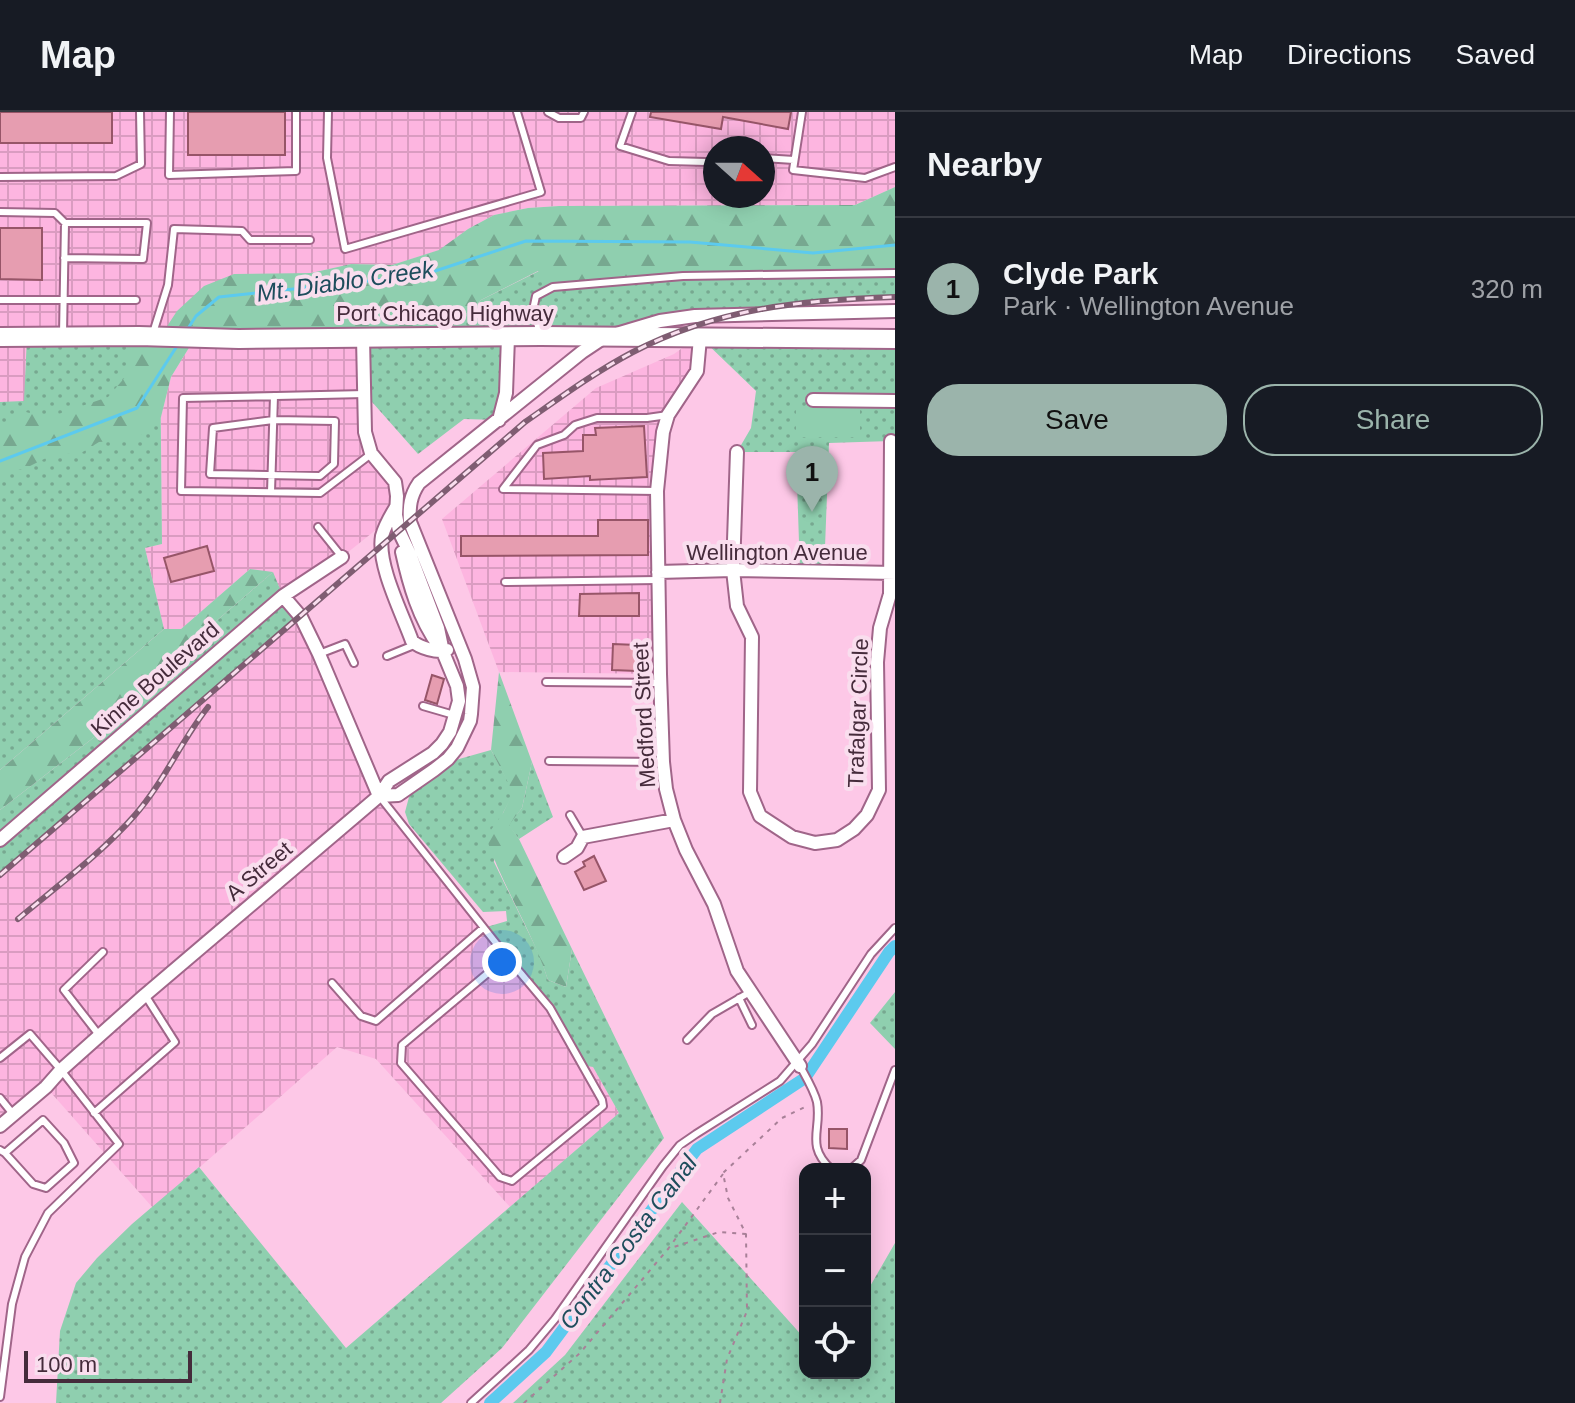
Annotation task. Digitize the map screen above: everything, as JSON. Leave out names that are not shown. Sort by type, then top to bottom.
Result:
[{"type":"street","name":"Port Chicago Highway","points":[[603,338],[660,321],[695,316],[895,311]]},
{"type":"street","name":"Port Chicago Highway","points":[[0,337],[895,339]]},
{"type":"street","points":[[499,420],[506,393],[508,337]]},
{"type":"street","points":[[283,596],[301,617],[319,654],[379,796],[398,795],[448,759],[470,721],[473,687],[458,645],[399,531],[395,482],[371,453],[365,432],[363,338]]},
{"type":"street","points":[[456,716],[459,701],[457,686],[409,548],[409,505],[414,490],[603,338]]},
{"type":"street","name":"Medford Street","points":[[700,338],[697,371],[668,415],[663,432],[657,491],[660,683],[666,789],[686,850],[714,904],[745,995],[798,1064]]},
{"type":"street","points":[[813,400],[895,401]]},
{"type":"street","name":"Trafalgar Circle","points":[[737,452],[733,570],[737,606],[752,637],[750,792],[760,816],[792,837],[815,843],[837,840],[854,829],[867,815],[879,790],[877,662],[880,628],[890,594],[892,573],[891,441]]},
{"type":"street","points":[[396,507],[386,522],[381,553],[412,641],[443,652],[458,645]]},
{"type":"street","points":[[382,560],[409,548]]},
{"type":"street","name":"Kinne Boulevard","points":[[0,840],[283,596],[342,557]]},
{"type":"street","name":"Wellington Avenue","points":[[658,576],[733,570],[892,573]]},
{"type":"street","name":"A Street","points":[[0,1126],[46,1087],[99,1035],[379,796],[389,781],[433,753],[450,732],[456,716]]},
{"type":"street","points":[[564,857],[577,848],[583,837],[674,820]]},
{"type":"lane","points":[[0,177],[116,176],[141,164],[140,112]]},
{"type":"lane","points":[[170,112],[169,175],[296,171],[296,112]]},
{"type":"lane","points":[[328,112],[327,158],[345,249],[541,192],[517,112]]},
{"type":"lane","points":[[548,112],[559,118],[581,118],[584,112]]},
{"type":"lane","points":[[632,112],[620,146],[669,161],[703,162]]},
{"type":"lane","points":[[802,112],[793,170],[865,178],[895,167]]},
{"type":"lane","points":[[775,159],[794,160]]},
{"type":"lane","points":[[0,212],[55,213],[65,223],[147,223],[143,259],[64,258]]},
{"type":"lane","points":[[63,337],[65,223]]},
{"type":"lane","points":[[145,336],[168,285],[174,229],[242,231],[250,240],[310,240]]},
{"type":"lane","points":[[541,336],[533,310],[536,296],[553,287],[683,276],[895,273]]},
{"type":"lane","points":[[0,300],[136,300]]},
{"type":"lane","points":[[365,394],[183,398],[181,491],[320,493],[371,453]]},
{"type":"lane","points":[[271,492],[274,396]]},
{"type":"lane","points":[[657,491],[503,489],[537,445],[564,435],[575,425],[597,418],[668,415]]},
{"type":"lane","points":[[210,474],[320,476],[334,464],[335,421],[273,420],[213,428],[210,474],[210,491]]},
{"type":"lane","points":[[318,527],[342,557]]},
{"type":"lane","points":[[505,582],[658,576]]},
{"type":"lane","points":[[319,654],[345,644],[354,663]]},
{"type":"lane","points":[[387,656],[415,644]]},
{"type":"lane","points":[[546,682],[660,683]]},
{"type":"lane","points":[[423,706],[456,716]]},
{"type":"lane","points":[[549,761],[663,762]]},
{"type":"lane","points":[[379,796],[550,1008],[602,1100],[603,1106],[512,1181],[500,1177],[401,1063],[400,1052],[402,1045],[507,957]]},
{"type":"lane","points":[[570,815],[583,837]]},
{"type":"lane","points":[[332,983],[361,1016],[376,1021],[483,928]]},
{"type":"lane","points":[[471,1403],[529,1350],[555,1319],[680,1145],[780,1081],[798,1064],[871,954],[895,928]]},
{"type":"lane","points":[[99,1035],[64,990],[103,952]]},
{"type":"lane","points":[[94,1113],[175,1042],[145,995]]},
{"type":"lane","points":[[687,1040],[712,1014],[745,995],[752,1025]]},
{"type":"lane","points":[[0,1058],[30,1034],[119,1144],[48,1213],[25,1257],[12,1304],[0,1397]]},
{"type":"lane","points":[[798,1064],[817,1102],[816,1143],[818,1157],[824,1163]]},
{"type":"lane","points":[[858,1163],[895,1070]]},
{"type":"lane","points":[[0,1098],[13,1114]]},
{"type":"lane","points":[[43,1120],[64,1143],[74,1163],[46,1188],[33,1184],[2,1152],[43,1120]]},
{"type":"path","points":[[524,1403],[580,1353],[668,1249],[723,1173],[782,1118],[817,1102]]},
{"type":"path","points":[[720,1403],[727,1359],[747,1311],[746,1234],[728,1198],[723,1173]]},
{"type":"path","points":[[668,1249],[719,1232],[746,1234]]},
{"type":"shaded area","points":[[0,112],[895,112],[895,187],[855,205],[775,205],[775,136],[703,136],[703,206],[559,206],[494,215],[440,250],[392,265],[351,264],[311,273],[160,337],[24,402],[0,402]]},
{"type":"shaded area","points":[[195,338],[363,338],[365,432],[395,482],[392,517],[342,557],[283,596],[250,569],[181,629],[164,629],[145,548],[162,544],[161,417],[171,377]]},
{"type":"shaded area","points":[[696,338],[697,371],[663,432],[660,674],[499,672],[442,519],[596,388],[674,354]]},
{"type":"shaded area","points":[[301,617],[379,796],[593,1067],[619,1113],[510,1207],[376,1059],[337,1047],[153,1208],[46,1087],[0,1126],[0,875]]},
{"type":"green space","points":[[895,187],[895,273],[683,276],[553,287],[538,271],[481,300],[441,337],[195,338],[171,377],[161,417],[136,439],[99,442],[81,453],[52,455],[24,469],[0,472],[0,426],[7,426],[26,412],[47,418],[108,397],[127,375],[128,354],[139,336],[160,337],[177,311],[204,286],[234,274],[311,273],[351,264],[392,265],[439,250],[494,215],[528,208],[855,205]]},
{"type":"green space","points":[[539,271],[683,276],[895,273],[895,297],[814,300],[603,338],[508,337],[499,420],[464,419],[418,454],[365,394],[363,338],[441,337],[481,300]]},
{"type":"green space","points":[[27,337],[160,337],[162,544],[145,548],[164,629],[0,770],[0,402],[24,401]]},
{"type":"green space","points":[[701,338],[895,339],[895,437],[891,441],[829,443],[824,573],[800,572],[796,452],[737,452],[751,428],[756,391]]},
{"type":"green space","points":[[796,408],[860,408],[860,437],[796,437]]},
{"type":"green space","points":[[250,569],[273,572],[178,654],[97,735],[0,810],[0,770],[164,629],[181,629]]},
{"type":"green space","points":[[273,572],[283,596],[301,617],[0,875],[0,810],[97,735],[178,654]]},
{"type":"green space","points":[[499,672],[532,762],[522,808],[509,825],[519,839],[572,949],[566,987],[548,980],[486,837],[513,792],[491,750]]},
{"type":"green space","points":[[491,750],[514,792],[503,813],[494,862],[540,956],[548,980],[566,987],[572,949],[664,1138],[502,1348],[441,1403],[56,1403],[60,1331],[76,1283],[132,1224],[199,1167],[346,1348],[619,1113],[593,1067],[582,1065],[550,1008],[483,928],[507,921],[506,911],[483,912],[409,824],[405,812],[415,788],[452,761]]},
{"type":"green space","points":[[532,762],[553,817],[519,839],[508,825],[522,808]]},
{"type":"green space","points":[[895,992],[895,1049],[870,1023]]},
{"type":"green space","points":[[682,1202],[799,1332],[799,1379],[871,1379],[871,1285],[895,1243],[895,1403],[513,1403],[565,1355]]},
{"type":"building","points":[[0,112],[112,112],[112,143],[0,143]]},
{"type":"building","points":[[188,112],[285,112],[285,155],[188,155]]},
{"type":"building","points":[[651,112],[791,112],[788,129],[723,117],[721,129],[650,117]]},
{"type":"building","points":[[0,228],[42,228],[42,280],[0,279]]},
{"type":"building","points":[[644,426],[647,477],[544,479],[543,453],[583,451],[583,435],[596,435],[595,428]]},
{"type":"building","points":[[598,520],[648,520],[648,555],[461,556],[461,536],[598,536]]},
{"type":"building","points":[[207,546],[214,571],[171,582],[164,558]]},
{"type":"building","points":[[639,593],[639,616],[579,616],[580,594]]},
{"type":"building","points":[[613,644],[637,645],[637,671],[612,670]]},
{"type":"building","points":[[432,675],[444,679],[437,704],[425,700]]},
{"type":"building","points":[[594,856],[606,881],[584,890],[575,872],[585,866],[583,862]]},
{"type":"building","points":[[829,1129],[847,1129],[847,1149],[829,1148]]},
{"type":"waterway","name":"Mt. Diablo Creek","points":[[187,330],[196,316],[219,297],[423,275],[526,241],[690,242],[813,253],[895,245]]},
{"type":"waterway","name":"Mt. Diablo Creek","points":[[0,461],[137,408],[179,343]]},
{"type":"waterway","name":"Contra Costa Canal","points":[[490,1403],[546,1352],[697,1149],[805,1078],[895,946]]},
{"type":"railway","points":[[0,875],[525,422],[592,376],[665,337],[729,316],[794,304],[895,297]]},
{"type":"railway","points":[[18,919],[93,856],[135,815],[208,707]]},
{"type":"place","name":"Clyde Park","points":[[812,512]]}]
